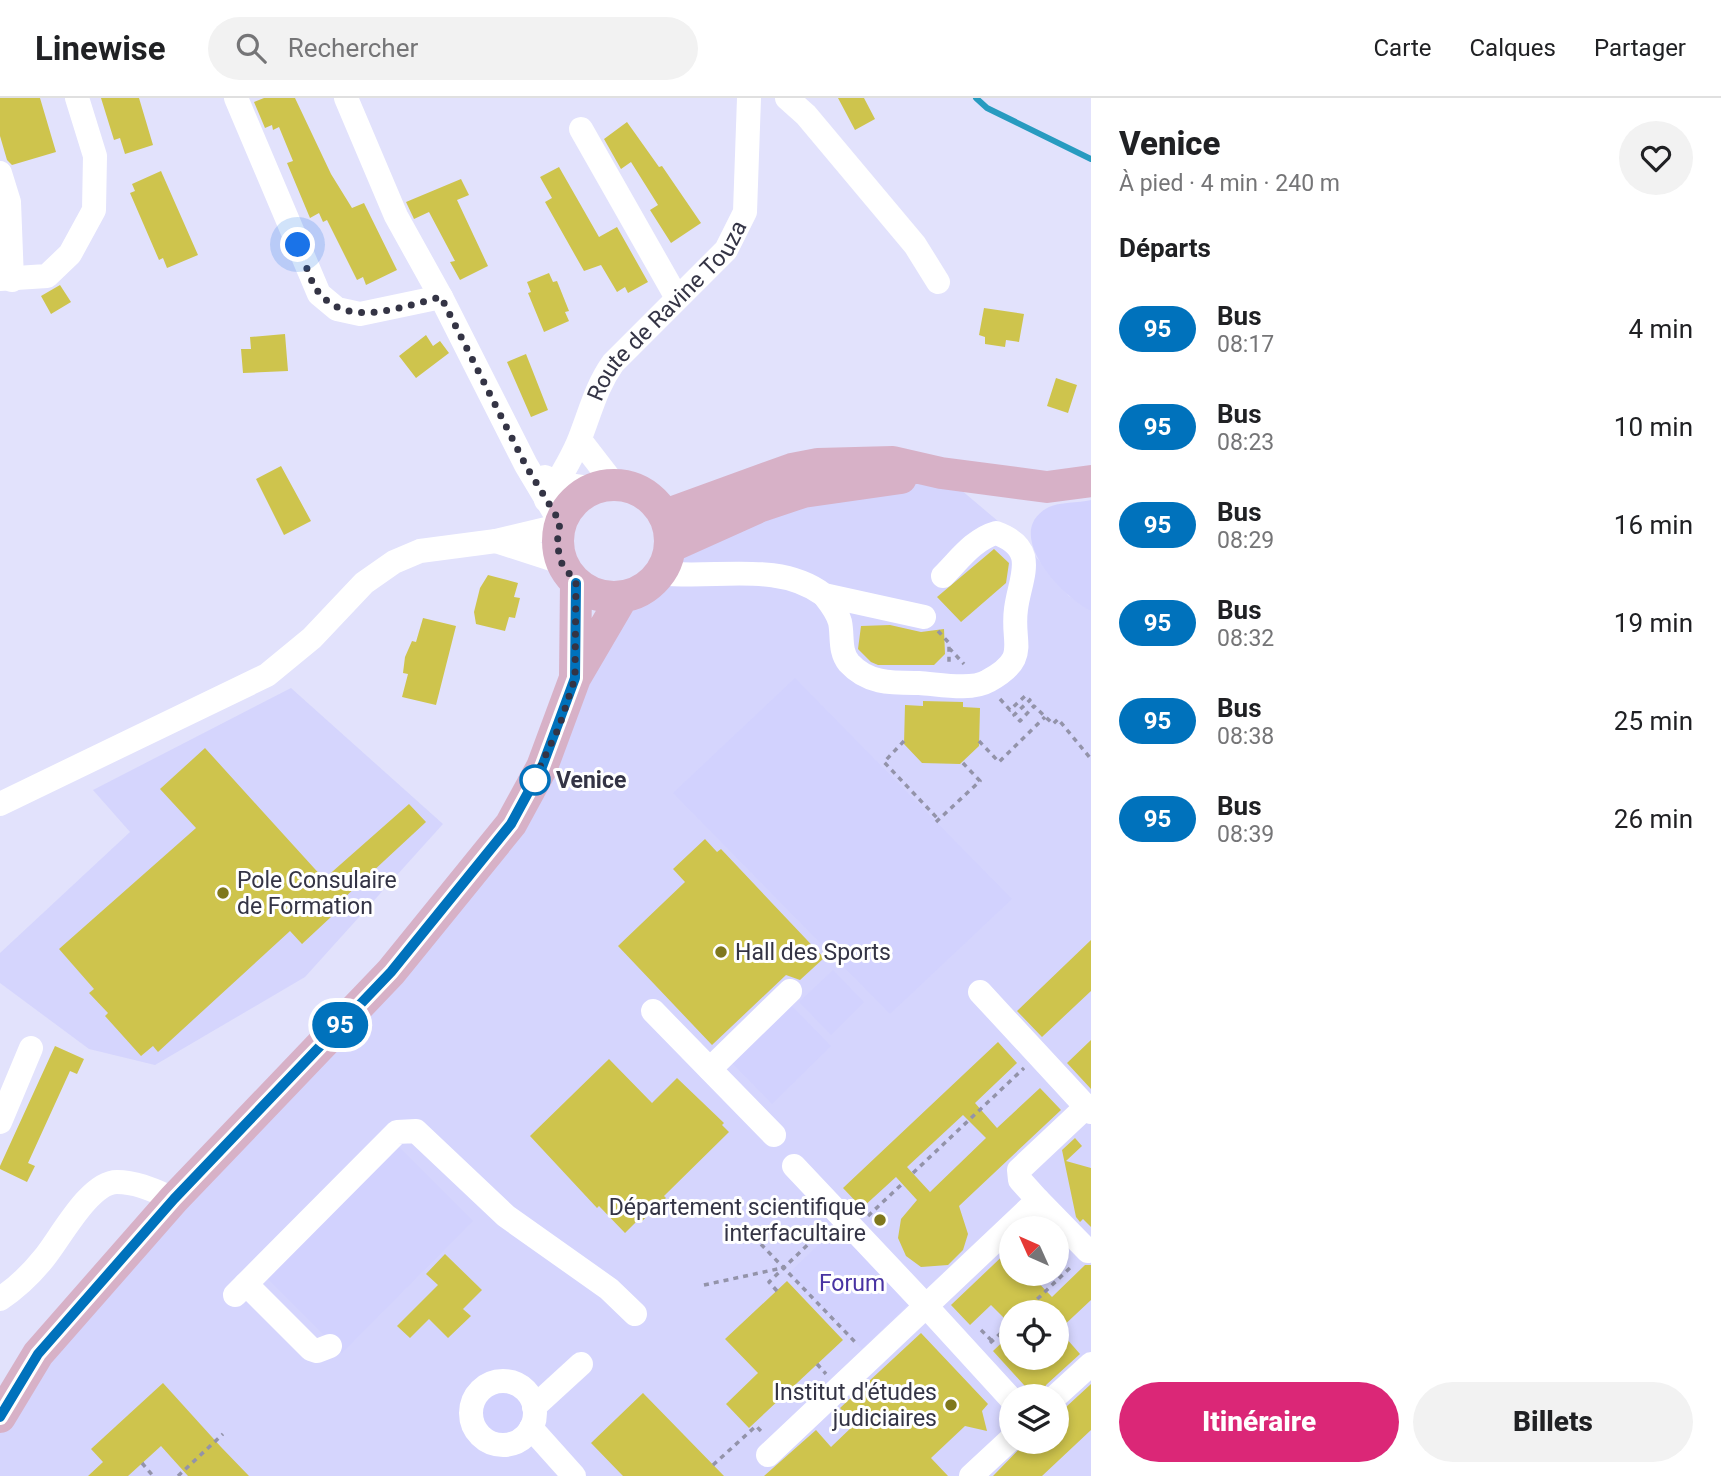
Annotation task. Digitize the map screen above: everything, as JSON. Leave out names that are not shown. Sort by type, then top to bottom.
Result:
[{"type":"main road","points":[[665,515],[792,469],[818,464],[893,462],[941,473],[1047,487],[1091,481]]},
{"type":"main road","points":[[568,572],[598,595],[623,596],[642,590],[665,560],[761,506],[803,492],[941,473]]},
{"type":"main road","points":[[575,678],[568,572],[557,544],[555,508],[602,486],[644,492],[665,515],[670,531],[665,560]]},
{"type":"main road","points":[[0,1417],[38,1354],[174,1199],[391,972],[511,824],[542,767],[575,678],[623,596]]},
{"type":"street","points":[[0,173],[9,202],[6,279],[47,276],[70,254],[94,210],[94,156],[77,98]]},
{"type":"street","points":[[236,98],[319,294],[337,309],[360,313],[441,297]]},
{"type":"street","points":[[0,804],[267,675],[312,638],[364,583],[394,562],[420,551],[496,541],[555,508],[526,466],[441,297],[396,216],[346,98]]},
{"type":"street","name":"Route de Ravine Touza","points":[[555,508],[602,379],[614,363],[726,250],[745,212],[749,98]]},
{"type":"street","points":[[787,98],[806,115],[915,245],[937,282]]},
{"type":"street","points":[[581,129],[677,298]]},
{"type":"street","points":[[580,440],[602,486]]},
{"type":"street","points":[[824,595],[835,608],[840,623],[843,654],[863,675],[876,681],[980,685],[1002,671],[1017,653],[1019,644],[1015,619],[1026,575],[1026,564],[1016,545],[996,533],[986,536],[969,549],[943,576]]},
{"type":"street","points":[[496,541],[568,572]]},
{"type":"street","points":[[665,560],[685,576],[789,576],[824,595],[925,617]]},
{"type":"street","points":[[710,1069],[790,991]]},
{"type":"street","points":[[980,992],[1089,1109],[1019,1170],[1020,1180],[1088,1251]]},
{"type":"street","points":[[653,1011],[774,1135]]},
{"type":"street","points":[[0,1122],[32,1048]]},
{"type":"street","points":[[330,1346],[317,1351],[312,1349],[241,1289],[397,1132],[416,1131],[506,1216],[609,1289],[635,1314]]},
{"type":"street","points":[[794,1166],[999,1386]]},
{"type":"street","points":[[0,1299],[42,1260],[88,1199],[102,1187],[114,1182],[140,1185],[174,1199]]},
{"type":"street","points":[[766,1445],[871,1358],[1038,1200]]},
{"type":"street","points":[[1069,1384],[1091,1364]]},
{"type":"street","points":[[553,1476],[528,1417],[573,1476]]},
{"type":"street","points":[[971,1476],[999,1450]]},
{"type":"path","points":[[1010,710],[1025,696],[1030,700],[1014,715],[1020,720],[1034,706],[1053,724],[1058,719],[1090,755]]},
{"type":"path","points":[[979,741],[999,762],[1044,716]]},
{"type":"path","points":[[904,741],[884,762],[938,821],[980,781],[962,762]]},
{"type":"path","points":[[913,1173],[1038,1055]]},
{"type":"path","points":[[776,1291],[769,1282],[784,1267],[902,1184]]},
{"type":"path","points":[[754,1237],[871,1358]]},
{"type":"path","points":[[1036,1300],[1088,1251]]},
{"type":"path","points":[[704,1285],[784,1267]]},
{"type":"path","points":[[814,1309],[819,1304]]},
{"type":"path","points":[[974,1358],[999,1333]]},
{"type":"path","points":[[713,1465],[756,1426],[766,1445]]},
{"type":"path","points":[[178,1476],[223,1434]]},
{"type":"path","points":[[142,1463],[153,1476]]},
{"type":"shaded area","points":[[941,473],[1025,544],[1069,596],[1091,611],[1091,1476],[0,1476],[0,1417],[511,824],[633,594],[652,582],[667,560],[761,506]]},
{"type":"shaded area","name":"Pole Consulaire de Formation","points":[[291,688],[443,824],[305,977],[155,1065],[89,1049],[0,983],[0,953],[130,832],[93,790]]},
{"type":"green space","points":[[1091,500],[1091,611],[1079,604],[1052,579],[1033,547],[1031,532],[1036,518],[1049,507]]},
{"type":"green space","points":[[795,678],[1012,899],[890,1014],[673,793]]},
{"type":"green space","points":[[833,970],[864,1002],[831,1035],[799,1002]]},
{"type":"green space","points":[[788,1002],[831,1046],[772,1104],[729,1060]]},
{"type":"green space","points":[[396,1144],[473,1221],[342,1353],[265,1276]]},
{"type":"green space","name":"Forum","points":[[844,1220],[917,1296],[862,1349],[789,1273]]},
{"type":"green space","points":[[503,1389],[519,1396],[526,1412],[519,1428],[503,1435],[487,1428],[480,1412],[487,1396]]},
{"type":"building","points":[[0,98],[40,98],[56,152],[12,165],[7,160],[0,136]]},
{"type":"building","points":[[101,98],[139,98],[153,145],[125,154],[120,138],[114,140]]},
{"type":"building","points":[[264,98],[295,98],[331,174],[352,208],[364,203],[397,270],[366,285],[363,277],[357,280],[327,220],[323,222],[319,213],[310,218],[287,163],[293,161],[279,127],[273,130],[272,125],[265,128],[254,102]]},
{"type":"building","points":[[838,98],[864,98],[875,119],[855,130]]},
{"type":"building","points":[[627,122],[659,167],[662,166],[701,223],[671,243],[650,210],[658,205],[631,162],[621,169],[604,139]]},
{"type":"building","points":[[559,167],[599,237],[617,227],[648,282],[628,293],[625,287],[617,292],[601,265],[584,271],[545,202],[552,198],[540,177]]},
{"type":"building","points":[[161,171],[198,255],[167,268],[163,258],[159,260],[130,193],[135,191],[132,184]]},
{"type":"building","points":[[461,179],[469,195],[457,200],[488,266],[460,280],[450,262],[455,261],[429,212],[414,219],[406,202]]},
{"type":"building","points":[[549,273],[553,282],[557,281],[569,311],[565,312],[569,321],[544,332],[528,293],[531,292],[527,282]]},
{"type":"building","points":[[60,285],[71,302],[51,314],[41,296]]},
{"type":"building","points":[[984,308],[1024,314],[1019,342],[1006,340],[1005,347],[985,344],[985,337],[979,335]]},
{"type":"building","points":[[285,334],[288,371],[243,373],[241,349],[251,349],[250,337]]},
{"type":"building","points":[[426,335],[433,346],[440,341],[449,353],[416,378],[399,356]]},
{"type":"building","points":[[526,354],[548,410],[531,417],[507,362]]},
{"type":"building","points":[[1056,378],[1077,385],[1068,413],[1047,406]]},
{"type":"building","points":[[281,466],[311,521],[284,535],[256,479]]},
{"type":"building","points":[[994,549],[1009,563],[1006,583],[961,622],[937,597]]},
{"type":"building","points":[[488,575],[518,583],[514,597],[520,598],[515,618],[509,617],[505,631],[476,624],[474,612],[480,588]]},
{"type":"building","points":[[423,618],[456,626],[436,705],[402,697],[408,674],[403,673],[405,657],[412,641],[416,642]]},
{"type":"building","points":[[890,625],[921,632],[944,629],[945,654],[934,665],[878,665],[871,662],[858,649],[861,626]]},
{"type":"building","points":[[923,701],[963,702],[963,707],[980,708],[979,746],[960,764],[922,763],[904,744],[905,705],[923,706]]},
{"type":"building","points":[[205,748],[324,879],[409,804],[426,822],[343,899],[346,903],[302,944],[290,931],[158,1052],[153,1046],[141,1056],[105,1016],[108,1013],[89,993],[94,989],[59,949],[196,828],[160,789]]},
{"type":"building","name":"Hall des Sports","points":[[705,839],[717,852],[721,849],[824,958],[800,980],[786,975],[712,1045],[618,946],[685,882],[673,869]]},
{"type":"building","points":[[1091,940],[1091,991],[1042,1037],[1017,1011]]},
{"type":"building","points":[[1091,1040],[1091,1089],[1067,1063]]},
{"type":"building","points":[[998,1042],[1017,1063],[975,1103],[997,1128],[1040,1088],[1061,1110],[959,1206],[968,1234],[963,1250],[948,1265],[921,1267],[906,1256],[898,1238],[901,1219],[917,1200],[896,1177],[862,1208],[843,1188]],"holes":[[[963,1115],[986,1138],[930,1192],[907,1167]]]},
{"type":"building","points":[[55,1046],[84,1059],[77,1074],[70,1071],[28,1163],[35,1166],[27,1182],[0,1169],[0,1166]]},
{"type":"building","points":[[609,1059],[652,1103],[677,1078],[724,1123],[722,1125],[729,1132],[664,1196],[666,1198],[640,1223],[637,1221],[625,1233],[599,1206],[597,1208],[530,1136]]},
{"type":"building","points":[[1075,1138],[1082,1146],[1066,1161],[1091,1168],[1091,1227],[1083,1219],[1080,1222],[1076,1217],[1062,1150]]},
{"type":"building","points":[[445,1254],[482,1290],[463,1309],[471,1316],[448,1338],[429,1319],[410,1338],[397,1326],[438,1285],[426,1274]]},
{"type":"building","points":[[999,1259],[999,1286],[1041,1286],[1052,1297],[1063,1286],[1069,1286],[1069,1281],[1085,1265],[1091,1265],[1091,1300],[1069,1321],[1069,1300],[999,1300],[999,1313],[991,1305],[970,1325],[951,1305]]},
{"type":"building","points":[[787,1281],[843,1340],[749,1428],[726,1404],[758,1373],[725,1339]]},
{"type":"building","points":[[921,1333],[988,1404],[982,1411],[987,1431],[965,1426],[931,1458],[948,1476],[764,1476],[816,1430],[831,1447],[855,1424],[840,1408]]},
{"type":"building","points":[[1069,1341],[1080,1354],[1069,1364]]},
{"type":"building","points":[[999,1345],[999,1358],[993,1351]]},
{"type":"building","points":[[1010,1370],[1062,1370],[1047,1384],[1023,1384]]},
{"type":"building","points":[[163,1383],[249,1476],[188,1476],[161,1446],[128,1476],[88,1476],[103,1462],[91,1449]]},
{"type":"building","points":[[1091,1384],[1091,1430],[1069,1451],[1069,1404]]},
{"type":"building","points":[[643,1393],[724,1476],[623,1476],[591,1443]]},
{"type":"building","points":[[1014,1454],[1065,1454],[1042,1476],[993,1476]]},
{"type":"waterway","points":[[976,98],[987,108],[1091,159]]},
{"type":"bus line","name":"95","points":[[0,1417],[38,1354],[174,1199],[391,972],[511,824],[542,767],[575,678],[576,583]]},
{"type":"place","name":"Venice","points":[[535,780]]},
{"type":"place","name":"Pole Consulaire de Formation","points":[[223,893]]},
{"type":"place","name":"Hall des Sports","points":[[721,952]]},
{"type":"place","name":"Département scientifique interfacultaire","points":[[880,1220]]},
{"type":"place","name":"Institut d'études judiciaires","points":[[951,1405]]},
{"type":"route","points":[[298,245],[319,294],[337,309],[360,313],[441,297],[498,405],[526,466],[560,522],[557,544],[561,562],[576,583],[575,678],[559,727],[531,786],[535,780]]}]
